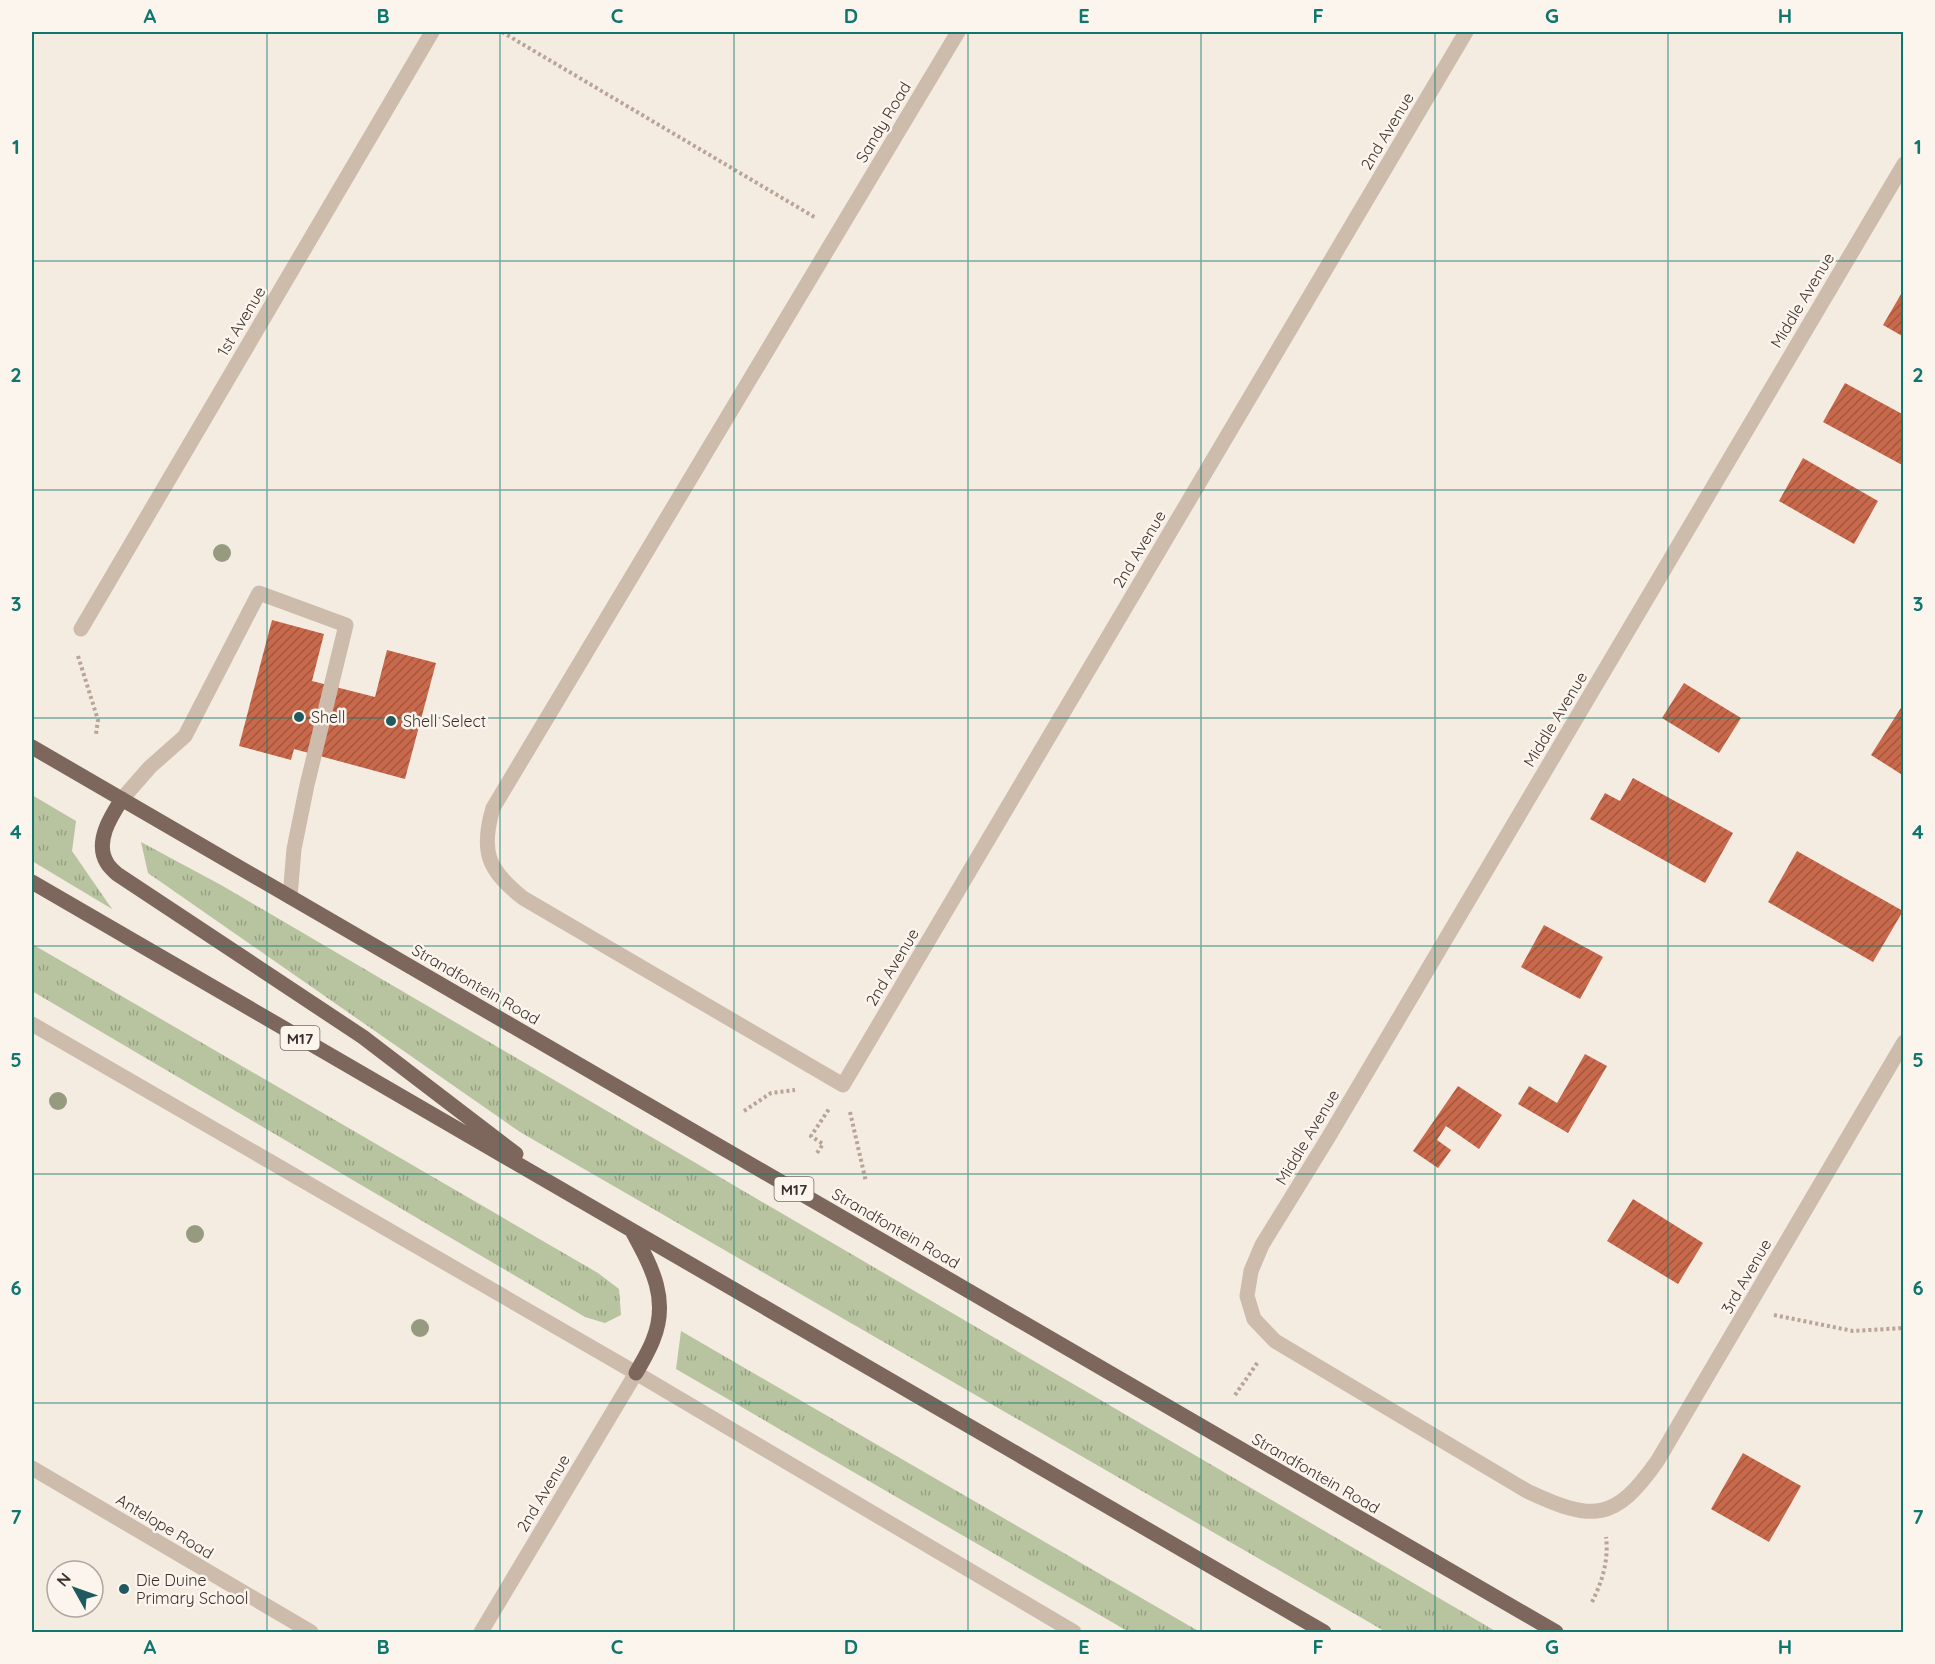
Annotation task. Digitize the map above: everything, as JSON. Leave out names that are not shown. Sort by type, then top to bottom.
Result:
[{"type":"main road","name":"Strandfontein Road","points":[[32,747],[1556,1632]]},
{"type":"main road","points":[[122,799],[108,821],[103,845],[106,862],[117,874],[363,1037],[569,1194]]},
{"type":"main road","name":"M17","points":[[32,882],[1324,1632]]},
{"type":"main road","points":[[631,1229],[652,1268],[659,1306],[654,1339],[636,1373]]},
{"type":"street","name":"1st Avenue","points":[[81,628],[432,32]]},
{"type":"street","name":"Sandy Road","points":[[843,1085],[523,898],[502,882],[491,863],[487,827],[493,808],[958,32]]},
{"type":"street","name":"2nd Avenue","points":[[843,1085],[1466,32]]},
{"type":"street","name":"Middle Avenue","points":[[1275,1341],[1254,1319],[1247,1296],[1251,1271],[1262,1245],[1328,1138],[1904,164]]},
{"type":"street","points":[[122,799],[150,767],[185,736],[259,593],[346,625],[307,785],[294,849],[290,897]]},
{"type":"street","points":[[32,1024],[636,1373],[1074,1632]]},
{"type":"street","name":"3rd Avenue","points":[[1602,1512],[1624,1501],[1643,1483],[1658,1460],[1904,1042]]},
{"type":"street","points":[[1275,1341],[1527,1491],[1558,1506],[1602,1512]]},
{"type":"street","name":"2nd Avenue","points":[[481,1632],[636,1373]]},
{"type":"street","name":"Antelope Road","points":[[32,1468],[310,1632]]},
{"type":"path","points":[[502,32],[838,231]]},
{"type":"path","points":[[81,628],[78,659],[98,720],[96,734]]},
{"type":"path","points":[[744,1111],[771,1093],[843,1085]]},
{"type":"path","points":[[817,1154],[823,1144],[811,1136],[843,1085]]},
{"type":"path","points":[[843,1085],[866,1182]]},
{"type":"path","points":[[1747,1310],[1853,1331],[1904,1328]]},
{"type":"path","points":[[1234,1395],[1275,1341]]},
{"type":"path","points":[[1592,1602],[1602,1581],[1607,1546],[1602,1512]]},
{"type":"green space","points":[[32,795],[76,821],[72,851],[112,909],[32,861]]},
{"type":"green space","points":[[141,842],[221,885],[1497,1632],[1386,1632],[520,1132],[148,873]]},
{"type":"green space","points":[[32,944],[598,1273],[619,1289],[621,1315],[605,1323],[585,1317],[32,991]]},
{"type":"green space","points":[[681,1331],[1200,1632],[1129,1632],[676,1369]]},
{"type":"building","points":[[1904,289],[1904,337],[1883,325]]},
{"type":"building","points":[[1845,383],[1904,415],[1904,466],[1823,422]]},
{"type":"building","points":[[1803,458],[1878,501],[1854,544],[1779,501]]},
{"type":"building","points":[[272,620],[324,634],[312,681],[375,697],[387,650],[436,663],[405,779],[294,749],[291,760],[239,746]]},
{"type":"building","points":[[1684,683],[1741,718],[1719,753],[1662,718]]},
{"type":"building","points":[[1904,703],[1904,776],[1871,755]]},
{"type":"building","points":[[1633,778],[1733,833],[1705,883],[1590,819],[1605,793],[1620,801]]},
{"type":"building","points":[[1797,851],[1903,911],[1873,962],[1768,902]]},
{"type":"building","points":[[1544,925],[1603,957],[1580,999],[1521,967]]},
{"type":"building","points":[[1585,1054],[1607,1066],[1568,1133],[1518,1104],[1529,1086],[1557,1103]]},
{"type":"building","points":[[1458,1086],[1502,1115],[1479,1149],[1446,1126],[1437,1140],[1451,1150],[1438,1168],[1413,1151]]},
{"type":"building","points":[[1633,1199],[1703,1243],[1678,1284],[1607,1241]]},
{"type":"building","points":[[1743,1453],[1801,1486],[1769,1542],[1711,1509]]},
{"type":"place","name":"Shell","points":[[299,717]]},
{"type":"place","name":"Shell Select","points":[[391,721]]},
{"type":"place","name":"Die Duine Primary School","points":[[124,1589]]}]
